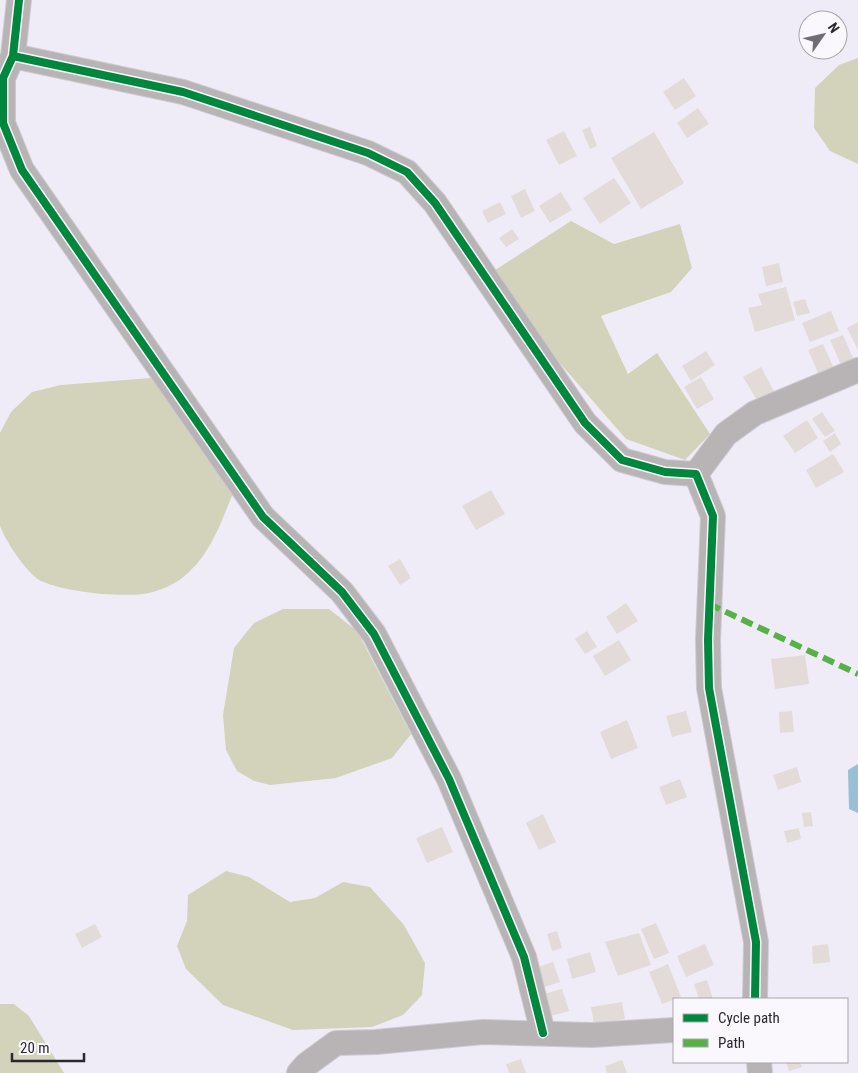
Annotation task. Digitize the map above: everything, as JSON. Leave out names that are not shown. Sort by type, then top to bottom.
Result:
[{"type":"street","points":[[19,0],[13,56],[3,78],[4,123],[22,170],[262,517],[342,592],[374,634],[449,779],[524,957],[543,1034]]},
{"type":"street","points":[[13,56],[183,92],[368,153],[407,172],[435,203],[585,423],[622,460],[665,472],[696,474]]},
{"type":"street","points":[[696,474],[726,434],[755,413],[858,370]]},
{"type":"street","points":[[696,474],[713,516],[708,640],[709,688],[756,942],[755,998]]},
{"type":"street","points":[[299,1073],[306,1065],[336,1043],[376,1042],[483,1032],[592,1035],[673,1030]]},
{"type":"green space","points":[[858,58],[858,164],[830,151],[814,128],[815,88],[839,65]]},
{"type":"green space","points":[[571,221],[614,244],[680,224],[692,268],[671,292],[601,316],[628,374],[657,353],[710,434],[685,460],[626,439],[545,346],[492,272]]},
{"type":"green space","points":[[151,378],[234,491],[211,543],[198,562],[185,575],[162,589],[149,593],[119,595],[91,593],[51,585],[41,581],[29,571],[17,556],[0,526],[0,433],[11,412],[32,392],[61,385]]},
{"type":"green space","points":[[283,609],[329,609],[357,631],[411,734],[392,758],[336,778],[270,785],[254,781],[237,771],[226,750],[223,715],[234,648],[254,623]]},
{"type":"green space","points":[[226,871],[249,877],[290,902],[315,898],[343,882],[370,887],[404,925],[425,963],[422,995],[403,1015],[372,1027],[293,1030],[223,1005],[186,969],[177,946],[187,921],[188,895]]},
{"type":"green space","points":[[0,1004],[14,1004],[29,1016],[64,1073],[0,1073]]},
{"type":"water","points":[[858,764],[858,813],[849,809],[848,770]]},
{"type":"building","points":[[684,78],[696,96],[675,110],[663,92]]},
{"type":"building","points":[[698,108],[709,124],[687,138],[677,123]]},
{"type":"building","points":[[590,127],[597,146],[590,149],[582,130]]},
{"type":"building","points":[[564,131],[577,156],[559,165],[546,140]]},
{"type":"building","points":[[654,132],[684,183],[641,209],[611,158]]},
{"type":"building","points":[[614,178],[631,203],[600,224],[583,198]]},
{"type":"building","points":[[525,189],[535,211],[521,218],[511,196]]},
{"type":"building","points":[[561,192],[572,210],[550,223],[539,206]]},
{"type":"building","points":[[500,202],[506,214],[488,223],[482,211]]},
{"type":"building","points":[[512,229],[519,239],[506,247],[499,238]]},
{"type":"building","points":[[779,263],[783,282],[766,286],[762,267]]},
{"type":"building","points":[[786,287],[795,320],[755,332],[748,308],[762,305],[758,294]]},
{"type":"building","points":[[805,299],[810,313],[797,316],[793,302]]},
{"type":"building","points":[[831,311],[839,331],[810,342],[802,323]]},
{"type":"building","points":[[858,322],[858,350],[847,328]]},
{"type":"building","points":[[843,335],[854,360],[841,365],[830,340]]},
{"type":"building","points":[[823,344],[834,369],[819,375],[808,350]]},
{"type":"building","points":[[706,351],[715,365],[691,381],[682,366]]},
{"type":"building","points":[[761,367],[775,393],[758,402],[743,377]]},
{"type":"building","points":[[701,377],[714,399],[697,409],[684,387]]},
{"type":"building","points":[[822,412],[835,431],[825,437],[812,419]]},
{"type":"building","points":[[807,420],[818,438],[795,453],[783,436]]},
{"type":"building","points":[[835,433],[841,444],[830,452],[823,441]]},
{"type":"building","points":[[833,454],[844,472],[816,488],[806,470]]},
{"type":"building","points":[[491,490],[505,514],[476,530],[462,506]]},
{"type":"building","points":[[400,559],[411,578],[400,585],[388,566]]},
{"type":"building","points":[[626,603],[638,621],[617,634],[606,617]]},
{"type":"building","points":[[587,631],[597,647],[585,654],[575,639]]},
{"type":"building","points":[[619,640],[631,660],[605,676],[593,656]]},
{"type":"building","points":[[805,655],[809,684],[775,689],[771,659]]},
{"type":"building","points":[[686,711],[692,732],[672,737],[666,716]]},
{"type":"building","points":[[792,711],[794,732],[780,733],[779,712]]},
{"type":"building","points":[[627,720],[638,748],[611,759],[600,732]]},
{"type":"building","points":[[797,767],[801,782],[778,790],[773,775]]},
{"type":"building","points":[[680,779],[687,797],[666,805],[659,787]]},
{"type":"building","points":[[811,812],[813,826],[804,827],[802,813]]},
{"type":"building","points":[[543,814],[556,842],[539,850],[526,823]]},
{"type":"building","points":[[442,827],[453,852],[427,863],[416,838]]},
{"type":"building","points":[[799,828],[801,839],[787,843],[784,831]]},
{"type":"building","points":[[656,923],[669,953],[654,959],[641,929]]},
{"type":"building","points":[[95,924],[102,937],[82,948],[75,934]]},
{"type":"building","points":[[557,931],[562,948],[552,951],[547,934]]},
{"type":"building","points":[[639,933],[651,965],[618,976],[605,942]]},
{"type":"building","points":[[705,944],[714,965],[686,977],[677,956]]},
{"type":"building","points":[[828,944],[830,962],[813,964],[812,946]]},
{"type":"building","points":[[590,952],[596,972],[572,979],[567,959]]},
{"type":"building","points":[[553,962],[560,982],[545,987],[538,967]]},
{"type":"building","points":[[668,964],[681,997],[673,998],[673,1000],[662,1004],[649,972]]},
{"type":"building","points":[[707,980],[713,998],[699,998],[694,984]]},
{"type":"building","points":[[562,989],[569,1011],[551,1016],[544,994]]},
{"type":"building","points":[[622,1002],[625,1019],[594,1024],[591,1007]]},
{"type":"building","points":[[521,1059],[526,1073],[509,1073],[506,1064]]},
{"type":"building","points":[[622,1060],[627,1073],[607,1073],[605,1066]]},
{"type":"building","points":[[786,1063],[800,1063],[802,1067],[789,1071]]},
{"type":"marked path","points":[[709,604],[858,674]]},
{"type":"cycle path","points":[[19,0],[13,56],[183,92],[368,153],[407,172],[435,203],[585,423],[622,460],[665,472],[696,474],[713,516],[708,640],[709,688],[756,942],[755,998]]},
{"type":"cycle path","points":[[13,56],[3,78],[3,123],[22,170],[263,517],[342,592],[374,634],[449,779],[524,957],[543,1033]]}]
